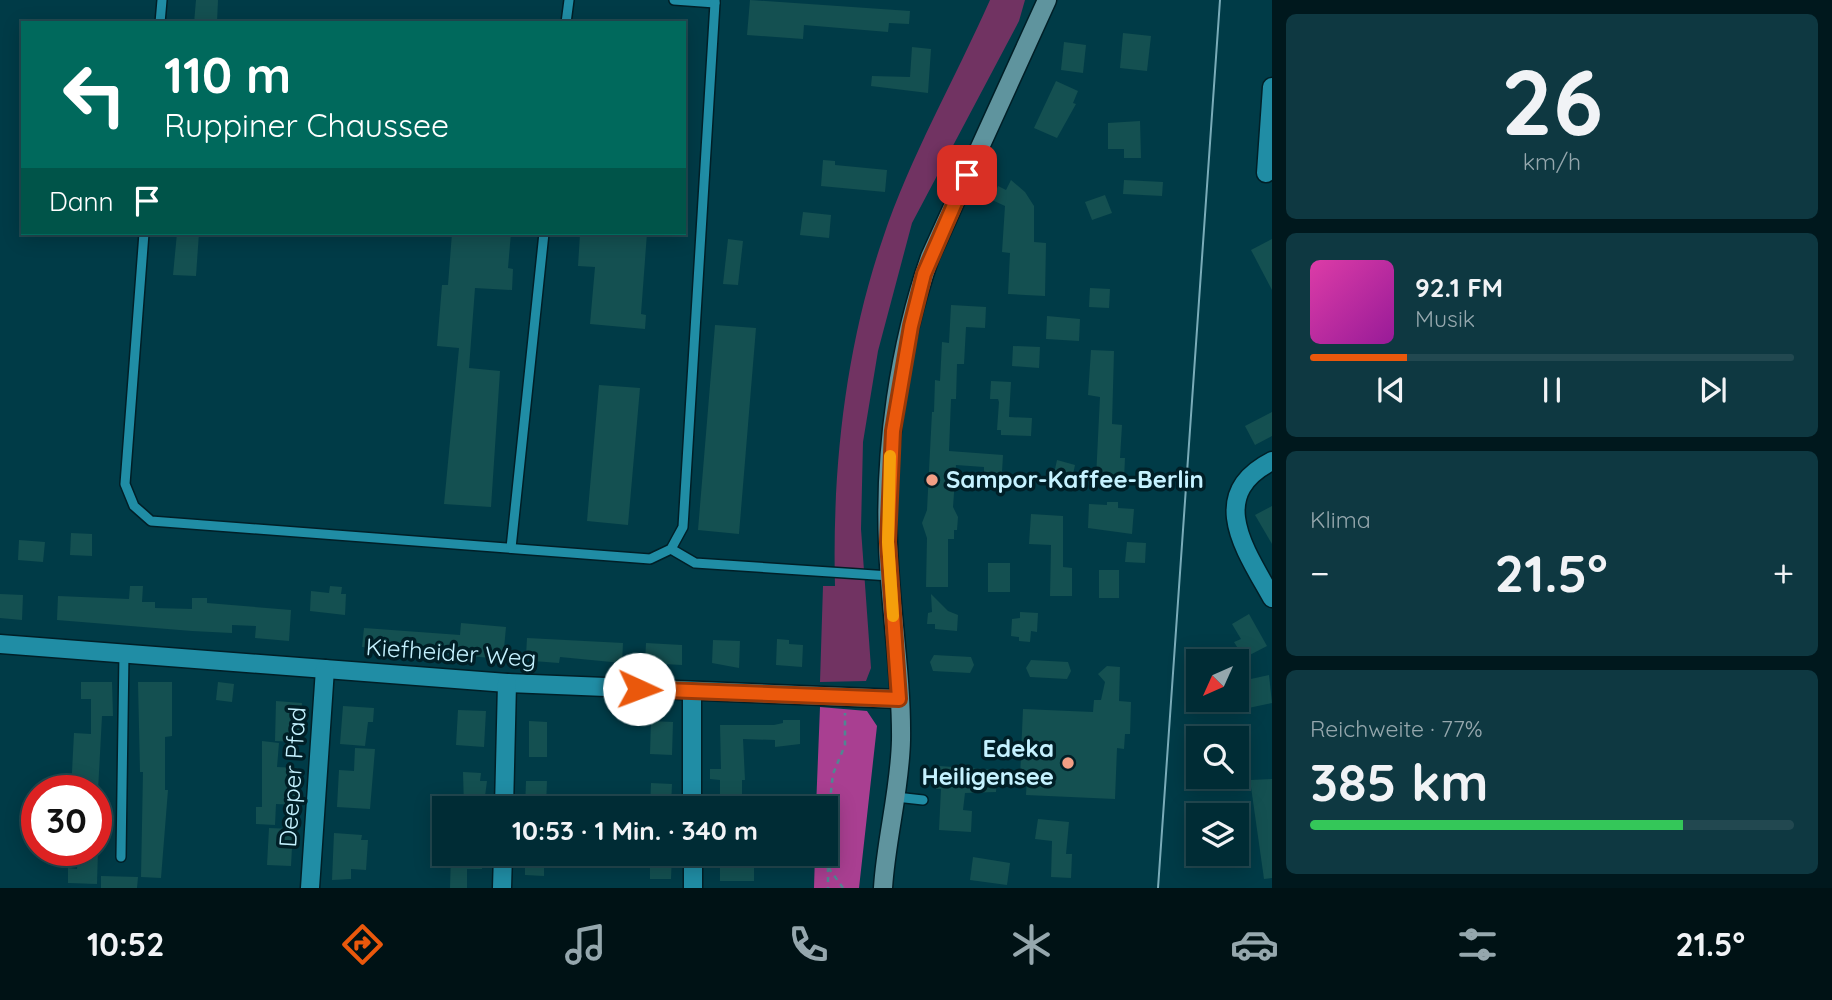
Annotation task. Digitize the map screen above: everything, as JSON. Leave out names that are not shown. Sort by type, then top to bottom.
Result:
[{"type":"main road","points":[[883,888],[901,741],[888,508],[893,431],[919,291],[946,219],[1047,0]]},
{"type":"street","points":[[1270,176],[1272,87]]},
{"type":"street","points":[[1272,461],[1250,473],[1239,489],[1236,512],[1237,533],[1272,598]]},
{"type":"street","name":"Kiefheider Weg","points":[[0,644],[507,683],[899,699]]},
{"type":"street","name":"Deeper Pfad","points":[[310,888],[325,668]]},
{"type":"street","points":[[504,796],[507,683]]},
{"type":"street","points":[[692,691],[692,796]]},
{"type":"street","points":[[502,888],[503,866]]},
{"type":"street","points":[[693,866],[693,888]]},
{"type":"lane","points":[[160,21],[162,0]]},
{"type":"lane","points":[[566,21],[569,0]]},
{"type":"lane","points":[[144,235],[125,484],[134,506],[150,521],[650,559],[671,549],[683,527],[715,1],[674,0]]},
{"type":"lane","points":[[511,548],[544,235]]},
{"type":"lane","points":[[671,549],[695,563],[890,576]]},
{"type":"lane","points":[[121,857],[124,652]]},
{"type":"lane","points":[[896,797],[923,800]]},
{"type":"path","points":[[828,888],[830,800],[833,774],[845,745],[845,696]]},
{"type":"path","points":[[828,867],[843,888]]},
{"type":"shaded area","points":[[990,0],[1025,0],[1019,21],[912,223],[878,351],[863,442],[861,529],[871,668],[866,681],[820,682],[823,586],[835,586],[839,454],[850,366],[859,323],[894,208],[919,148]]},
{"type":"shaded area","points":[[820,707],[867,711],[877,726],[859,888],[814,888],[815,866],[838,866],[838,796],[816,796]]},
{"type":"building","points":[[196,0],[218,0],[217,21],[194,21]]},
{"type":"building","points":[[750,0],[910,11],[909,24],[889,23],[888,32],[804,25],[803,39],[747,35]]},
{"type":"building","points":[[1123,33],[1151,36],[1147,71],[1120,68]]},
{"type":"building","points":[[1064,42],[1086,45],[1083,73],[1061,70]]},
{"type":"building","points":[[912,47],[931,49],[928,93],[871,86],[872,76],[910,77]]},
{"type":"building","points":[[1056,81],[1078,91],[1073,103],[1076,104],[1057,138],[1034,128]]},
{"type":"building","points":[[1140,121],[1141,158],[1124,158],[1124,149],[1108,149],[1108,123]]},
{"type":"building","points":[[823,160],[835,161],[835,165],[887,170],[885,192],[821,186]]},
{"type":"building","points":[[1011,180],[1025,192],[1034,206],[1034,242],[1046,243],[1045,296],[1008,294],[1010,253],[1002,252],[1005,206],[992,200],[998,186],[1006,190]]},
{"type":"building","points":[[1124,180],[1163,182],[1162,196],[1123,194]]},
{"type":"building","points":[[1105,195],[1112,213],[1092,220],[1085,202]]},
{"type":"building","points":[[803,212],[831,215],[829,238],[800,235]]},
{"type":"building","points":[[177,235],[199,235],[196,276],[173,275]]},
{"type":"building","points":[[452,235],[511,235],[508,268],[513,269],[512,290],[475,288],[469,368],[500,371],[491,507],[444,504],[459,348],[437,346],[442,285],[448,285]]},
{"type":"building","points":[[580,235],[647,235],[641,314],[646,315],[645,329],[590,324],[595,267],[578,266]]},
{"type":"building","points":[[728,239],[743,241],[738,285],[723,284]]},
{"type":"building","points":[[1272,239],[1272,290],[1251,250]]},
{"type":"building","points":[[1090,288],[1110,289],[1109,308],[1089,307]]},
{"type":"building","points":[[951,305],[986,307],[985,328],[966,327],[964,364],[957,364],[956,399],[951,399],[949,451],[1003,455],[1001,489],[989,488],[990,472],[984,472],[984,467],[956,465],[953,507],[958,517],[954,539],[948,539],[948,587],[926,587],[927,538],[922,523],[927,510],[935,380],[940,381],[942,342],[949,343]]},
{"type":"building","points":[[1047,316],[1080,319],[1079,341],[1046,339]]},
{"type":"building","points":[[715,325],[756,328],[739,534],[698,530]]},
{"type":"building","points":[[1013,346],[1040,347],[1039,368],[1012,366]]},
{"type":"building","points":[[1091,350],[1114,351],[1112,424],[1122,425],[1120,458],[1125,458],[1124,480],[1096,478],[1100,397],[1088,395]]},
{"type":"building","points":[[991,381],[1011,382],[1009,417],[1032,418],[1031,436],[1001,435],[1001,430],[997,430],[999,402],[998,399],[990,399]]},
{"type":"building","points":[[599,385],[640,388],[628,525],[587,521]]},
{"type":"building","points":[[1272,412],[1272,436],[1255,445],[1245,426]]},
{"type":"building","points":[[1057,460],[1075,465],[1072,479],[1054,474]]},
{"type":"building","points":[[1107,502],[1118,502],[1118,508],[1134,509],[1132,534],[1088,528],[1089,504],[1107,505]]},
{"type":"building","points":[[1272,506],[1272,544],[1255,515]]},
{"type":"building","points":[[1031,514],[1063,516],[1063,567],[1072,568],[1072,596],[1050,596],[1051,545],[1029,544]]},
{"type":"building","points":[[71,533],[92,534],[92,556],[70,555]]},
{"type":"building","points":[[19,540],[45,542],[43,562],[18,560]]},
{"type":"building","points":[[1127,542],[1146,543],[1145,563],[1125,562]]},
{"type":"building","points":[[988,563],[1010,563],[1010,592],[988,592]]},
{"type":"building","points":[[1099,570],[1119,570],[1119,598],[1099,598]]},
{"type":"building","points":[[130,586],[143,586],[142,602],[155,602],[155,608],[192,609],[192,598],[207,598],[207,603],[291,610],[289,641],[255,638],[256,626],[232,625],[232,633],[57,620],[58,596],[129,599]]},
{"type":"building","points":[[330,586],[342,587],[341,594],[346,594],[345,615],[310,611],[311,591],[329,593]]},
{"type":"building","points":[[0,594],[23,595],[22,620],[0,618]]},
{"type":"building","points":[[931,594],[948,611],[958,615],[957,631],[935,629],[935,624],[927,624],[928,613],[932,612]]},
{"type":"building","points":[[1020,612],[1038,613],[1037,632],[1031,631],[1030,642],[1019,641],[1019,637],[1011,636],[1012,619],[1020,618]]},
{"type":"building","points":[[1249,614],[1267,646],[1250,655],[1250,649],[1238,649],[1234,642],[1241,639],[1232,624]]},
{"type":"building","points":[[461,623],[506,627],[503,659],[362,647],[364,628],[460,635]]},
{"type":"building","points":[[527,638],[623,643],[622,663],[560,657],[559,663],[533,661],[533,657],[526,656]]},
{"type":"building","points":[[777,639],[789,640],[789,644],[803,645],[802,667],[776,665]]},
{"type":"building","points":[[713,640],[740,641],[739,668],[712,663]]},
{"type":"building","points":[[646,643],[682,645],[682,665],[645,663]]},
{"type":"building","points":[[934,655],[971,657],[974,665],[970,673],[933,671],[930,662]]},
{"type":"building","points":[[1031,660],[1068,662],[1071,671],[1067,679],[1030,677],[1026,668]]},
{"type":"building","name":"Edeka Heiligensee","points":[[1107,666],[1120,667],[1119,701],[1131,702],[1130,734],[1125,734],[1124,749],[1117,748],[1115,799],[1026,795],[1027,778],[1020,778],[1023,709],[1093,712],[1094,700],[1101,700],[1105,682],[1098,674]]},
{"type":"building","points":[[1269,675],[1272,703],[1250,708],[1250,679]]},
{"type":"building","points":[[81,682],[112,682],[113,716],[102,716],[99,775],[72,775],[74,733],[91,734],[91,699],[81,699]]},
{"type":"building","points":[[138,682],[172,682],[172,736],[165,737],[165,790],[168,790],[161,878],[141,877],[143,772],[140,772]]},
{"type":"building","points":[[218,682],[234,684],[232,702],[216,700]]},
{"type":"building","points":[[276,701],[302,703],[299,742],[275,741]]},
{"type":"building","points":[[343,706],[374,708],[373,722],[368,722],[365,746],[340,744]]},
{"type":"building","points":[[458,710],[486,711],[484,747],[456,745]]},
{"type":"building","points":[[783,720],[800,720],[800,744],[775,747],[775,740],[743,739],[745,780],[742,780],[742,795],[720,795],[720,780],[710,779],[710,769],[721,769],[720,725],[774,725],[783,723]]},
{"type":"building","points":[[529,721],[547,722],[547,757],[529,757]]},
{"type":"building","points":[[651,721],[673,722],[672,755],[650,754]]},
{"type":"building","points":[[262,741],[279,743],[277,767],[298,768],[296,805],[276,804],[275,825],[256,824],[256,807],[262,807]]},
{"type":"building","points":[[355,748],[375,749],[370,809],[337,807],[339,770],[354,771]]},
{"type":"building","points":[[939,766],[997,770],[996,792],[965,793],[963,810],[972,811],[971,832],[939,830],[941,789],[936,789]]},
{"type":"building","points":[[463,772],[481,773],[480,781],[487,781],[485,796],[464,796]]},
{"type":"building","points":[[1272,779],[1272,878],[1264,879],[1250,780]]},
{"type":"building","points":[[526,781],[547,781],[546,796],[525,796]]},
{"type":"building","points":[[651,783],[672,784],[672,796],[650,796]]},
{"type":"building","points":[[1038,819],[1069,822],[1066,854],[1072,854],[1071,878],[1051,877],[1052,841],[1035,839]]},
{"type":"building","points":[[269,828],[293,829],[291,866],[267,865]]},
{"type":"building","points":[[334,833],[362,835],[361,840],[368,840],[366,870],[351,869],[351,879],[332,880]]},
{"type":"building","points":[[973,857],[1010,863],[1007,885],[970,880]]},
{"type":"building","points":[[77,866],[98,866],[97,884],[68,883],[68,868],[77,869]]},
{"type":"building","points":[[451,866],[482,866],[482,869],[467,869],[467,888],[450,888]]},
{"type":"building","points":[[525,866],[544,866],[544,876],[525,875]]},
{"type":"building","points":[[650,866],[672,866],[671,879],[650,879]]},
{"type":"building","points":[[720,866],[754,866],[754,881],[720,881]]},
{"type":"building","points":[[101,876],[138,877],[137,888],[101,888]]},
{"type":"tram line","points":[[1158,888],[1220,0]]},
{"type":"slow traffic","points":[[890,456],[888,542],[893,616]]},
{"type":"place","name":"Sampor-Kaffee-Berlin","points":[[932,480]]},
{"type":"place","name":"Edeka Heiligensee","points":[[1068,763]]},
{"type":"route","points":[[639,689],[879,696],[899,699],[888,542],[890,461],[896,406],[924,274],[967,175]]}]
